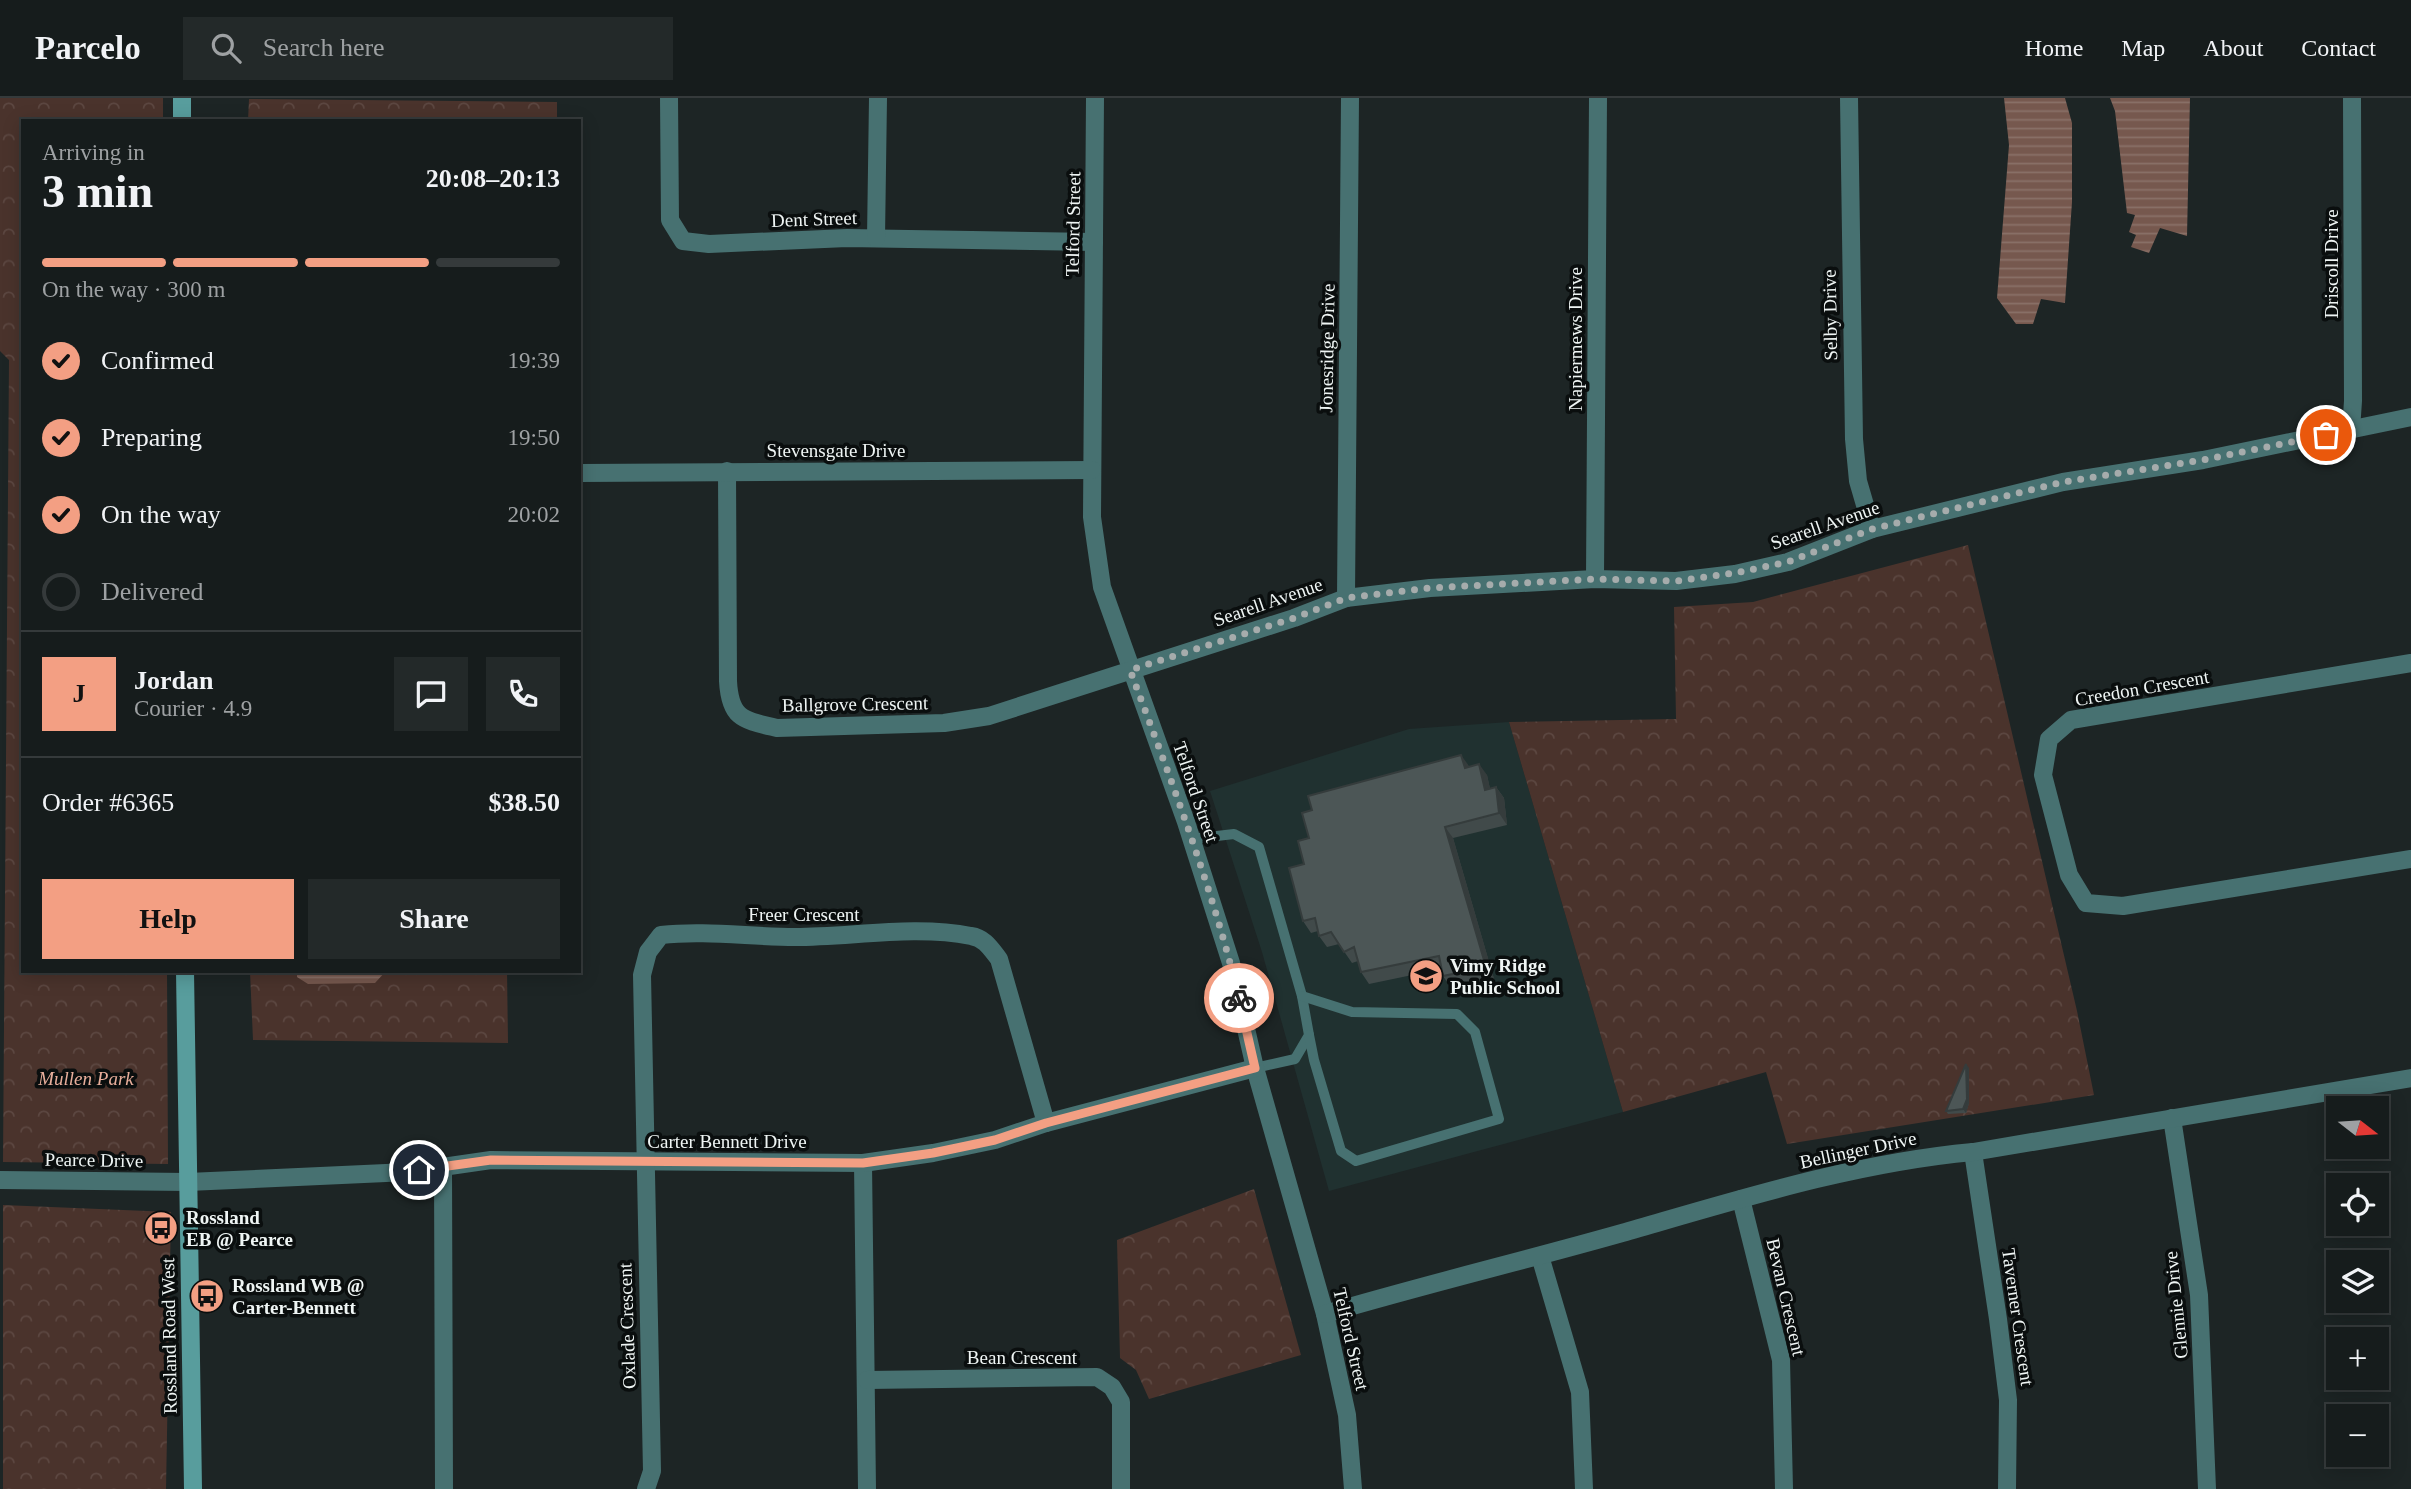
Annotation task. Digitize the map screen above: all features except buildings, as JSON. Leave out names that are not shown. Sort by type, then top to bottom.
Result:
[{"type":"main road","points":[[182,98],[182,119]]},
{"type":"main road","name":"Rossland Road West","points":[[186,973],[193,1489]]},
{"type":"street","name":"Dent Street","points":[[669,98],[670,220],[683,242],[709,244],[876,238],[1094,242]]},
{"type":"street","points":[[876,238],[878,98]]},
{"type":"street","name":"Telford Street","points":[[1095,98],[1092,517],[1102,587],[1191,839],[1231,963],[1255,1068],[1325,1314],[1347,1415],[1353,1489]]},
{"type":"street","name":"Jonesridge Drive","points":[[1346,598],[1350,98]]},
{"type":"street","name":"Napiermews Drive","points":[[1595,579],[1598,98]]},
{"type":"street","name":"Selby Drive","points":[[1849,98],[1854,439],[1858,481],[1872,529]]},
{"type":"street","name":"Driscoll Drive","points":[[2351,430],[2352,98]]},
{"type":"street","name":"Searell Avenue","points":[[1130,670],[1294,618],[1346,598],[1430,588],[1595,579],[1676,581],[1735,573],[1788,562],[1872,529],[2063,482],[2203,460],[2411,417]]},
{"type":"street","name":"Stevensgate Drive","points":[[581,473],[1092,470]]},
{"type":"street","name":"Ballgrove Crescent","points":[[727,471],[729,702],[735,712],[752,722],[777,728],[944,723],[989,716],[1130,670]]},
{"type":"street","name":"Creedon Crescent","points":[[2411,663],[2071,720],[2049,739],[2043,775],[2069,875],[2086,902],[2123,906],[2411,859]]},
{"type":"street","name":"Freer Crescent","points":[[644,1162],[642,975],[648,951],[661,935],[673,933],[794,937],[937,932],[974,936],[987,942],[999,959],[1046,1123]]},
{"type":"street","name":"Carter Bennett Drive","points":[[188,1182],[408,1172],[491,1160],[863,1163],[933,1153],[995,1140],[1046,1123],[1255,1068]]},
{"type":"street","name":"Bellinger Drive","points":[[1325,1314],[1841,1174],[1938,1155],[1973,1152],[2411,1078]]},
{"type":"street","name":"Glennie Drive","points":[[2172,1118],[2199,1295],[2207,1489]]},
{"type":"street","name":"Taverner Crescent","points":[[1973,1152],[2008,1400],[2007,1489]]},
{"type":"street","name":"Oxlade Crescent","points":[[644,1162],[652,1471],[646,1489]]},
{"type":"street","points":[[863,1163],[867,1489]]},
{"type":"street","points":[[443,1166],[444,1489]]},
{"type":"street","name":"Pearce Drive","points":[[0,1180],[188,1182]]},
{"type":"street","name":"Bevan Crescent","points":[[1741,1199],[1781,1360],[1784,1489]]},
{"type":"street","points":[[1540,1256],[1580,1392],[1584,1489]]},
{"type":"street","name":"Bean Crescent","points":[[867,1380],[1097,1377],[1112,1387],[1121,1402],[1121,1489]]},
{"type":"lane","points":[[1191,839],[1234,834],[1259,847],[1302,996],[1314,1060],[1341,1151],[1356,1161],[1499,1119],[1475,1032],[1457,1014],[1352,1012],[1302,996]]},
{"type":"lane","points":[[1255,1068],[1295,1059],[1309,1035]]},
{"type":"shaded area","points":[[2004,98],[2065,98],[2072,123],[2072,202],[2065,303],[2041,299],[2033,324],[2016,324],[1997,298],[2009,145]]},
{"type":"shaded area","points":[[2110,98],[2190,98],[2187,236],[2160,228],[2149,253],[2131,247],[2136,235],[2129,232],[2135,215],[2127,213],[2115,111]]},
{"type":"shaded area","name":"Vimy Ridge Public School","points":[[1509,722],[1623,1112],[1329,1191],[1262,952],[1210,791],[1409,729]]},
{"type":"shaded area","points":[[297,973],[384,973],[375,983],[308,984],[297,977]]},
{"type":"green space","name":"Mullen Park","points":[[0,98],[163,98],[163,119],[21,119],[21,973],[167,973],[168,1164],[3,1162],[9,360],[0,351]]},
{"type":"green space","points":[[249,99],[557,102],[557,119],[248,119]]},
{"type":"green space","points":[[1968,545],[2077,1011],[2094,1095],[1787,1144],[1766,1072],[1623,1112],[1509,722],[1676,719],[1674,607],[1753,602]]},
{"type":"green space","points":[[250,973],[507,973],[508,1043],[253,1040]]},
{"type":"green space","points":[[1254,1189],[1301,1355],[1149,1399],[1136,1370],[1120,1358],[1117,1240]]},
{"type":"green space","points":[[3,1205],[171,1212],[166,1489],[3,1489]]},
{"type":"way so far","points":[[1239,998],[1231,963],[1186,822],[1130,670],[1294,618],[1346,598],[1430,588],[1595,579],[1676,581],[1735,573],[1788,562],[1872,529],[2063,482],[2203,460],[2326,435]]},
{"type":"place","name":"Vimy Ridge Public School","points":[[1426,976]]},
{"type":"place","name":"Rossland EB @ Pearce","points":[[161,1228]]},
{"type":"place","name":"Rossland WB @ Carter-Bennett","points":[[207,1296]]},
{"type":"route","points":[[419,1170],[491,1160],[863,1163],[933,1153],[995,1140],[1046,1123],[1255,1068],[1239,998]]}]
